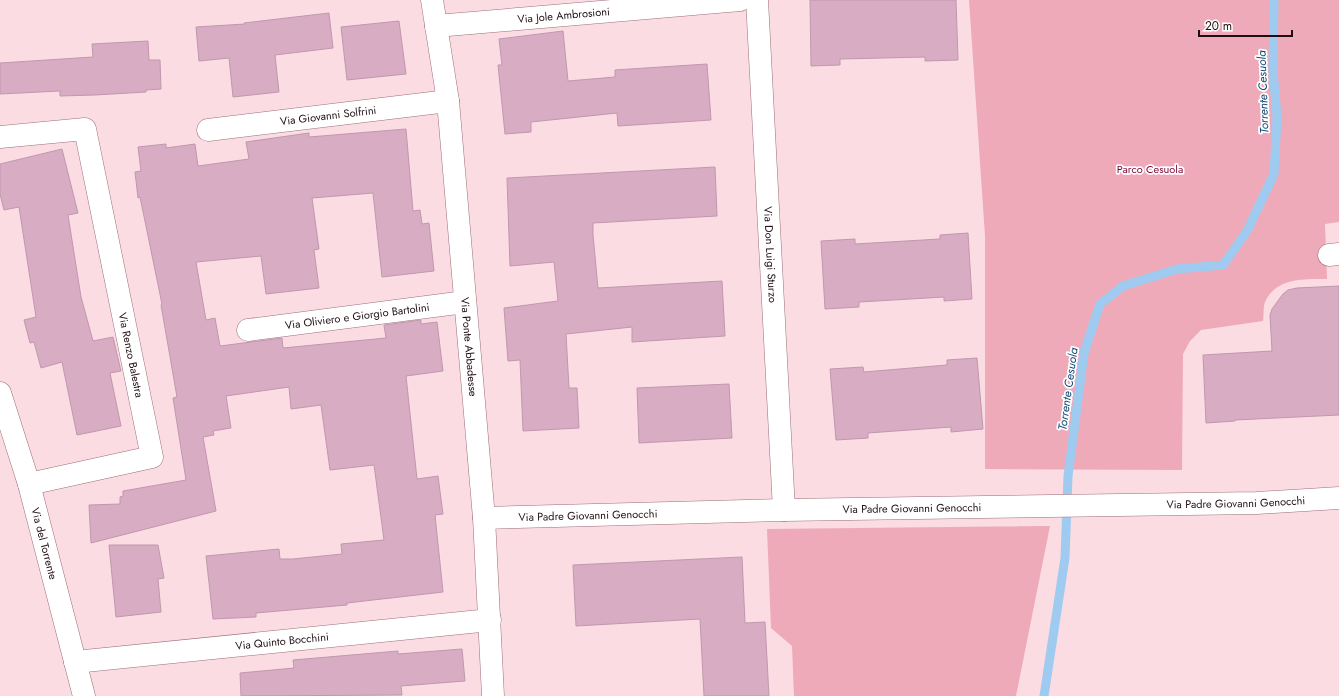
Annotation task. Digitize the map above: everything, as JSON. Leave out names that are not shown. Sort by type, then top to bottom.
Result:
[{"type":"street","name":"Via Ponte Abbadesse","points":[[432,0],[448,101],[484,518],[494,696]]},
{"type":"street","name":"Via Jole Ambrosioni","points":[[436,26],[740,0]]},
{"type":"street","name":"Via Don Luigi Sturzo","points":[[757,0],[784,510]]},
{"type":"street","name":"Via Giovanni Solfrini","points":[[208,130],[448,101]]},
{"type":"street","name":"Via Renzo Balestra","points":[[0,137],[85,129],[152,457],[29,484]]},
{"type":"street","name":"Via Oliviero e Giorgio Bartolini","points":[[248,330],[465,302]]},
{"type":"street","name":"Via del Torrente","points":[[0,393],[29,484],[84,696]]},
{"type":"street","name":"Via Padre Giovanni Genocchi","points":[[484,518],[1141,503],[1257,503],[1339,498]]},
{"type":"street","name":"Via Quinto Bocchini","points":[[75,662],[490,620]]},
{"type":"green space","name":"Parco Cesuola","points":[[969,0],[1339,0],[1339,222],[1325,224],[1327,279],[1292,281],[1284,284],[1276,288],[1265,302],[1263,321],[1201,330],[1190,341],[1183,354],[1182,470],[985,469],[985,236]]},
{"type":"green space","points":[[1050,526],[1016,696],[794,696],[792,646],[771,628],[767,529]]},
{"type":"building","points":[[810,0],[956,0],[958,60],[925,61],[925,57],[840,59],[840,65],[811,66]]},
{"type":"building","points":[[329,13],[333,48],[275,55],[279,92],[233,97],[229,58],[199,61],[196,27],[245,24],[244,23]]},
{"type":"building","points":[[399,21],[406,74],[347,80],[341,27]]},
{"type":"building","points":[[563,31],[568,81],[615,77],[615,70],[707,64],[711,120],[618,126],[617,113],[531,122],[531,132],[505,134],[498,65],[502,65],[499,39]]},
{"type":"building","points":[[148,41],[149,60],[160,60],[161,89],[146,90],[146,92],[95,95],[60,96],[60,91],[0,94],[0,63],[93,57],[92,44]]},
{"type":"building","points":[[406,129],[413,211],[420,210],[422,224],[429,223],[434,271],[382,277],[373,193],[312,198],[319,249],[314,250],[319,288],[266,294],[261,256],[196,262],[206,320],[215,318],[220,346],[282,338],[283,348],[386,338],[384,325],[421,320],[421,324],[437,322],[443,371],[406,376],[417,479],[438,476],[443,514],[435,515],[443,592],[347,603],[347,605],[256,613],[256,617],[213,619],[206,556],[279,549],[280,559],[293,559],[342,554],[341,544],[384,540],[374,465],[330,470],[321,405],[291,409],[289,387],[226,396],[231,428],[213,431],[214,435],[203,437],[216,511],[91,543],[89,505],[120,504],[120,497],[123,496],[123,491],[186,480],[173,398],[177,397],[162,304],[140,197],[138,198],[135,172],[141,171],[138,147],[166,144],[166,148],[195,144],[198,166],[249,159],[246,142],[309,133],[309,137]]},
{"type":"building","points":[[62,149],[78,213],[68,215],[81,297],[93,341],[113,337],[121,371],[110,373],[121,426],[77,435],[62,362],[41,368],[34,342],[30,343],[24,320],[36,317],[19,207],[4,210],[0,194],[0,164]]},
{"type":"building","points":[[715,167],[717,216],[593,223],[593,235],[598,288],[722,281],[725,336],[632,342],[632,327],[566,334],[569,388],[577,388],[579,428],[523,431],[520,360],[508,361],[504,308],[558,301],[554,262],[510,266],[507,178]]},
{"type":"building","points":[[968,233],[972,299],[944,301],[944,297],[859,302],[859,307],[825,309],[821,241],[855,239],[855,244],[940,239],[940,235]]},
{"type":"building","points":[[1339,286],[1339,415],[1235,420],[1206,423],[1203,355],[1272,351],[1270,315],[1272,309],[1283,294],[1288,290],[1297,288]]},
{"type":"building","points":[[977,358],[983,429],[951,432],[951,427],[868,433],[868,438],[836,440],[830,369],[863,367],[864,372],[947,365],[947,360]]},
{"type":"building","points":[[729,384],[732,438],[639,443],[637,388]]},
{"type":"building","points":[[109,545],[158,545],[164,578],[158,579],[161,612],[116,617]]},
{"type":"building","points":[[742,557],[745,623],[765,622],[769,696],[704,696],[700,619],[576,626],[573,565]]},
{"type":"building","points":[[462,649],[465,681],[401,686],[402,695],[241,696],[240,673],[294,668],[293,660],[398,651],[398,654]]},
{"type":"waterway","name":"Torrente Cesuola","points":[[1044,696],[1065,558],[1068,476],[1084,353],[1100,304],[1123,286],[1177,269],[1223,265],[1247,231],[1274,174],[1277,117],[1273,71],[1274,0]]}]
